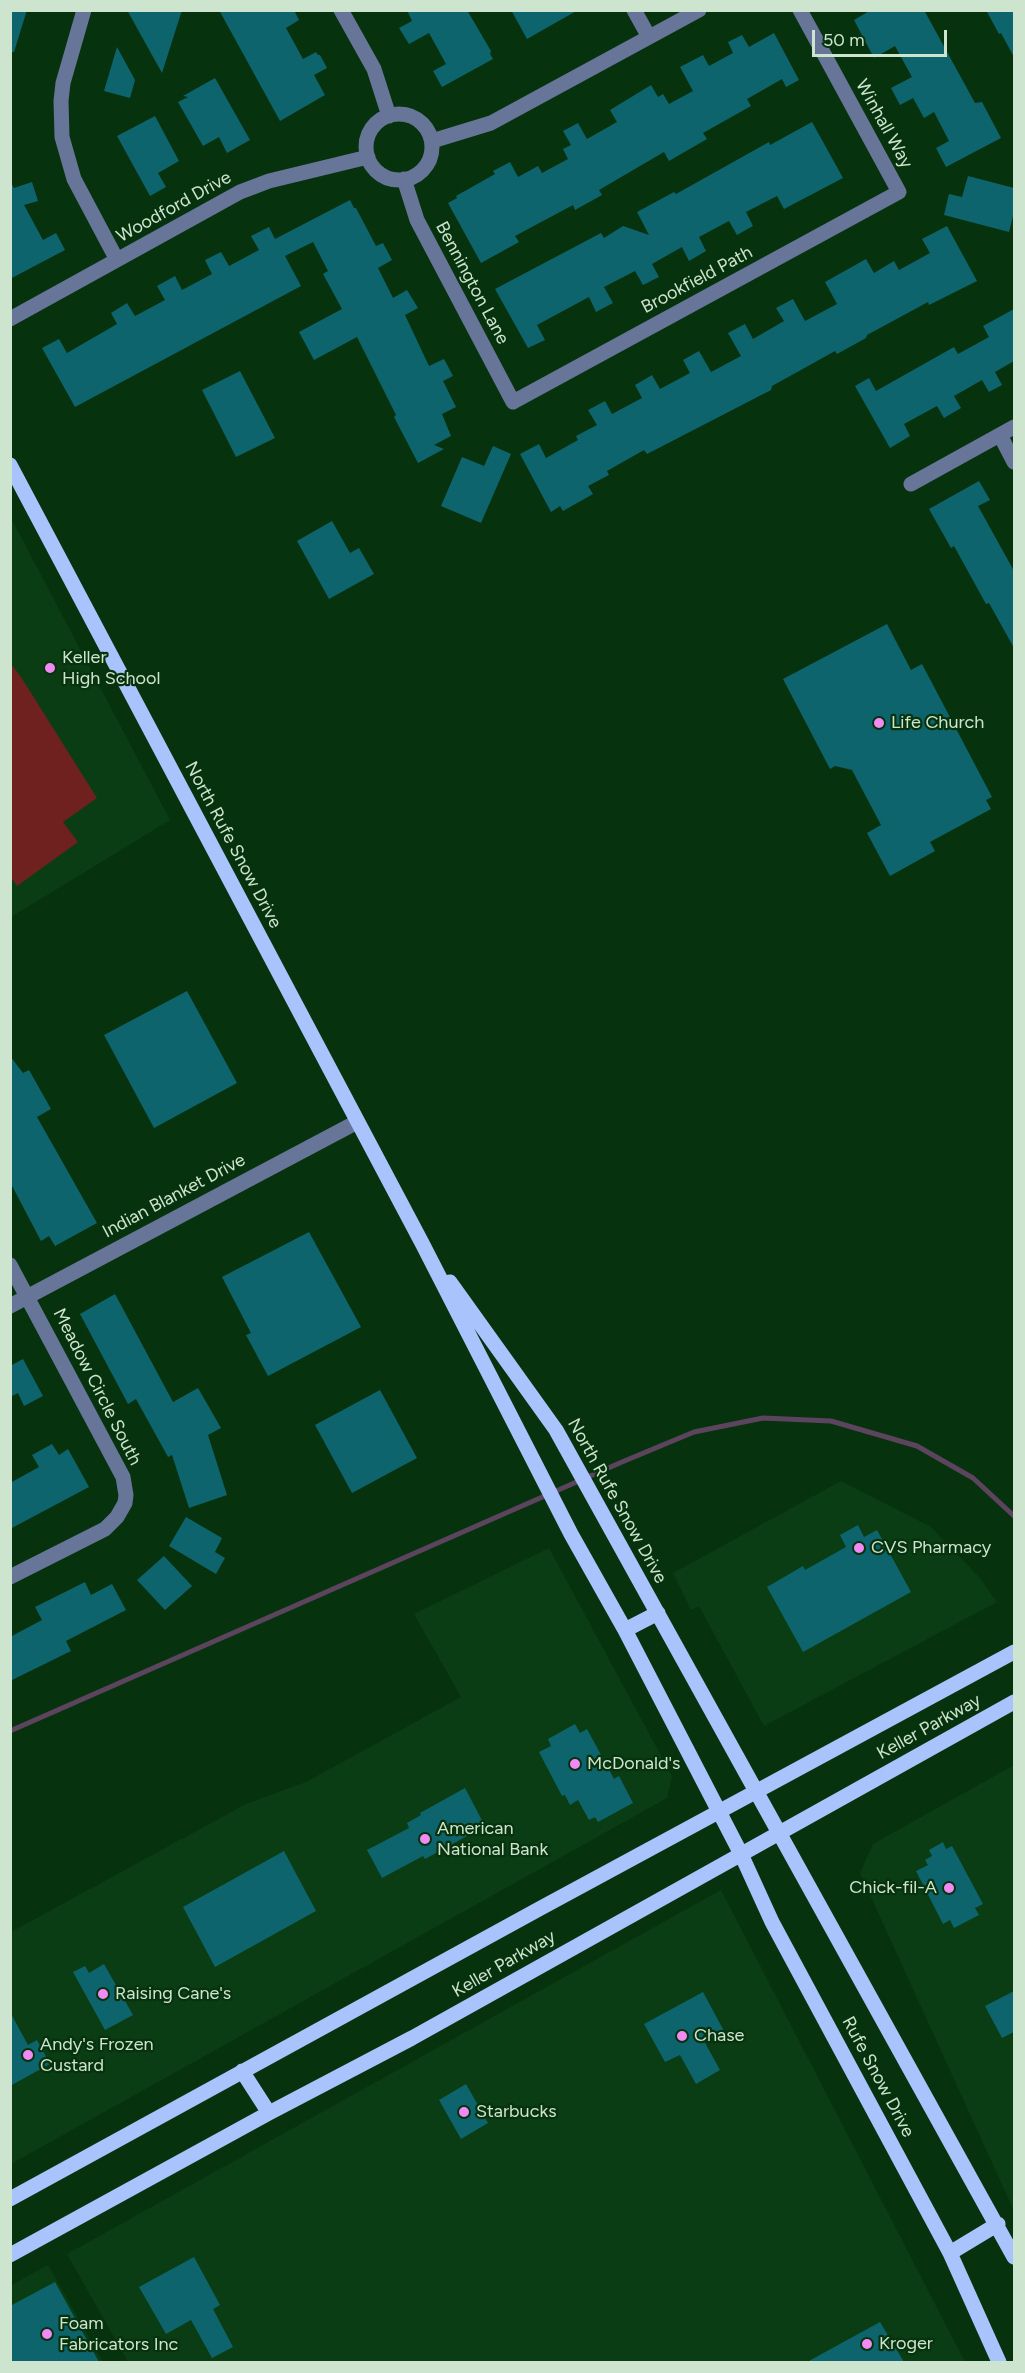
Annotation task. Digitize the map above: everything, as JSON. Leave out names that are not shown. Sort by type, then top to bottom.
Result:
[{"type":"main road","name":"North Rufe Snow Drive","points":[[10,465],[422,1243],[571,1534],[625,1630],[719,1811]]},
{"type":"main road","name":"North Rufe Snow Drive","points":[[422,1243],[556,1430],[757,1791]]},
{"type":"main road","points":[[625,1630],[658,1613]]},
{"type":"main road","name":"Keller Parkway","points":[[10,2199],[1014,1652]]},
{"type":"main road","name":"Keller Parkway","points":[[10,2255],[269,2113],[421,2033],[1014,1702]]},
{"type":"main road","name":"Rufe Snow Drive","points":[[757,1791],[998,2224],[1014,2257]]},
{"type":"main road","name":"Rufe Snow Drive","points":[[719,1811],[772,1922],[950,2253],[999,2362]]},
{"type":"main road","points":[[242,2071],[269,2113]]},
{"type":"main road","points":[[950,2253],[998,2224]]},
{"type":"street","points":[[84,10],[63,83],[62,137],[74,179],[117,260]]},
{"type":"street","points":[[341,10],[374,69],[389,116]]},
{"type":"street","points":[[634,10],[650,37]]},
{"type":"street","points":[[432,141],[491,123],[699,10]]},
{"type":"street","name":"Winhall Way","points":[[800,10],[899,192]]},
{"type":"street","points":[[405,114],[419,121],[425,126],[432,141],[430,158],[426,166],[413,177],[405,179],[382,175],[368,157],[368,135],[376,123],[389,116],[405,114]]},
{"type":"street","name":"Woodford Drive","points":[[10,319],[254,186],[368,157]]},
{"type":"street","name":"Bennington Lane","points":[[405,179],[420,227],[513,402]]},
{"type":"street","name":"Brookfield Path","points":[[513,402],[899,192]]},
{"type":"street","points":[[911,484],[1014,427]]},
{"type":"street","points":[[1000,435],[1014,462]]},
{"type":"street","name":"Indian Blanket Drive","points":[[10,1306],[357,1122]]},
{"type":"street","name":"Meadow Circle South","points":[[10,1265],[123,1477],[126,1495],[125,1503],[117,1517],[105,1529],[10,1577]]},
{"type":"shaded area","name":"Keller High School","points":[[10,516],[170,820],[11,917],[10,917]]},
{"type":"shaded area","points":[[11,664],[97,798],[63,822],[78,842],[17,886],[10,876]]},
{"type":"shaded area","points":[[841,1481],[931,1527],[979,1577],[997,1602],[764,1726],[699,1606],[691,1610],[673,1573]]},
{"type":"shaded area","points":[[549,1548],[672,1776],[667,1798],[11,2164],[11,1932],[246,1804],[306,1782],[461,1697],[414,1614]]},
{"type":"shaded area","points":[[1014,1765],[1014,2211],[860,1873],[873,1844]]},
{"type":"shaded area","points":[[721,1890],[965,2362],[128,2362],[67,2254]]},
{"type":"shaded area","name":"Foam Fabricators Inc","points":[[48,2265],[103,2362],[11,2362],[10,2286]]},
{"type":"building","points":[[10,10],[27,10],[14,52],[10,52]]},
{"type":"building","points":[[127,10],[182,10],[162,73]]},
{"type":"building","points":[[219,10],[294,10],[299,20],[286,28],[303,59],[316,52],[320,55],[327,68],[314,75],[325,95],[280,121]]},
{"type":"building","points":[[407,10],[467,10],[491,51],[493,59],[442,87],[433,71],[446,64],[429,33],[409,44],[399,28],[412,21]]},
{"type":"building","points":[[511,10],[578,10],[527,39]]},
{"type":"building","points":[[871,10],[924,10],[975,103],[982,102],[1001,138],[946,167],[936,148],[949,141],[934,112],[924,118],[913,98],[900,105],[891,88],[912,77],[895,46],[874,58],[854,20]]},
{"type":"building","points":[[986,10],[1014,10],[1014,57],[1001,33],[999,34]]},
{"type":"building","points":[[774,33],[799,80],[786,87],[782,79],[747,99],[751,106],[703,133],[707,139],[669,161],[664,152],[599,190],[602,195],[575,210],[573,205],[515,236],[519,242],[481,263],[448,203],[457,198],[456,196],[495,174],[493,171],[510,162],[518,177],[538,166],[542,173],[568,159],[563,149],[571,145],[563,131],[578,123],[587,139],[617,122],[610,110],[651,85],[658,97],[663,94],[669,104],[693,91],[680,67],[703,55],[709,66],[733,53],[728,42],[742,35],[749,47]]},
{"type":"building","points":[[117,47],[135,80],[130,98],[104,91]]},
{"type":"building","points":[[215,78],[250,140],[227,153],[219,137],[203,146],[178,102],[188,97],[183,96]]},
{"type":"building","points":[[155,116],[179,161],[158,173],[166,187],[150,196],[117,136]]},
{"type":"building","points":[[812,122],[843,178],[784,209],[777,196],[746,212],[753,226],[737,235],[729,221],[699,237],[706,251],[689,261],[682,247],[652,264],[659,277],[643,285],[635,271],[604,287],[613,303],[596,312],[589,297],[537,325],[545,340],[528,348],[495,289],[601,233],[604,238],[623,226],[649,235],[637,212],[674,192],[676,194],[769,142],[770,145]]},
{"type":"building","points":[[968,176],[1014,188],[1014,212],[1009,232],[944,215],[949,194],[962,197]]},
{"type":"building","points":[[10,181],[14,188],[32,182],[38,201],[24,205],[43,240],[56,233],[65,250],[10,279]]},
{"type":"building","points":[[350,200],[376,246],[383,243],[392,260],[378,268],[393,298],[407,290],[418,308],[405,315],[429,366],[444,359],[453,376],[443,381],[456,407],[442,414],[451,436],[434,445],[444,449],[418,463],[357,337],[314,360],[299,332],[342,309],[323,274],[328,271],[313,242],[285,256],[301,286],[75,407],[42,348],[59,339],[67,353],[117,324],[111,313],[127,303],[135,316],[165,300],[157,286],[175,276],[182,290],[212,274],[205,260],[221,252],[229,266],[259,250],[251,236],[269,227],[275,239]]},
{"type":"building","points":[[947,226],[977,281],[929,305],[928,302],[837,354],[835,351],[772,386],[771,390],[647,454],[644,450],[607,471],[609,475],[588,486],[593,494],[563,511],[560,506],[551,512],[520,454],[539,444],[546,458],[578,440],[576,436],[597,425],[588,410],[605,401],[612,414],[642,398],[635,385],[652,375],[660,389],[690,373],[683,360],[699,351],[711,372],[741,356],[728,333],[745,324],[753,339],[784,321],[776,308],[793,299],[805,321],[837,304],[825,282],[866,259],[874,273],[894,261],[899,270],[930,253],[922,239]]},
{"type":"building","points":[[1014,309],[1014,361],[995,372],[1002,385],[989,392],[982,380],[954,396],[961,408],[944,418],[937,406],[904,424],[910,436],[890,448],[855,386],[869,378],[876,391],[954,347],[958,354],[989,337],[983,326]]},
{"type":"building","points":[[240,371],[275,438],[236,457],[202,390]]},
{"type":"building","points":[[493,446],[511,454],[481,523],[441,506],[462,457],[484,466]]},
{"type":"building","points":[[979,481],[990,500],[978,506],[1014,571],[1014,648],[989,603],[986,604],[954,546],[951,548],[929,509]]},
{"type":"building","points":[[332,521],[350,553],[359,548],[374,574],[329,599],[297,541]]},
{"type":"building","name":"Life Church","points":[[887,624],[911,670],[922,664],[992,797],[986,800],[991,809],[930,842],[935,851],[890,876],[867,833],[881,825],[852,770],[835,766],[830,769],[783,679]]},
{"type":"building","points":[[187,991],[237,1083],[154,1128],[104,1035]]},
{"type":"building","points":[[10,1056],[23,1073],[29,1070],[51,1109],[37,1117],[97,1223],[55,1246],[49,1236],[41,1241],[10,1182]]},
{"type":"building","points":[[309,1232],[361,1327],[268,1376],[246,1335],[251,1333],[222,1277]]},
{"type":"building","points":[[115,1294],[173,1402],[198,1388],[221,1428],[208,1435],[227,1495],[189,1508],[172,1455],[168,1457],[136,1399],[128,1404],[80,1314]]},
{"type":"building","points":[[23,1359],[43,1396],[24,1406],[18,1393],[10,1397],[10,1366]]},
{"type":"building","points":[[380,1390],[417,1458],[352,1493],[315,1425]]},
{"type":"building","points":[[52,1444],[59,1455],[68,1449],[89,1487],[10,1529],[10,1483],[39,1467],[32,1455]]},
{"type":"building","points":[[186,1517],[222,1538],[215,1552],[225,1558],[216,1574],[169,1546]]},
{"type":"building","name":"CVS Pharmacy","points":[[858,1525],[864,1537],[877,1530],[911,1592],[803,1652],[767,1587],[803,1566],[805,1570],[846,1547],[840,1535]]},
{"type":"building","points":[[164,1556],[192,1586],[165,1610],[137,1580]]},
{"type":"building","points":[[85,1582],[91,1595],[112,1584],[126,1610],[66,1641],[71,1651],[10,1681],[10,1637],[42,1620],[35,1607]]},
{"type":"building","name":"McDonald's","points":[[575,1724],[580,1733],[587,1729],[614,1779],[619,1776],[633,1803],[598,1822],[595,1817],[589,1820],[578,1800],[570,1805],[565,1795],[562,1796],[539,1752],[551,1746],[548,1739]]},
{"type":"building","name":"American National Bank","points":[[465,1788],[485,1826],[425,1859],[423,1856],[382,1878],[367,1850],[409,1828],[407,1823],[421,1815],[420,1813]]},
{"type":"building","name":"Chick-fil-A","points":[[943,1842],[946,1849],[952,1846],[983,1904],[975,1908],[979,1915],[954,1928],[950,1920],[943,1924],[916,1871],[928,1865],[925,1860],[932,1856],[929,1850]]},
{"type":"building","points":[[284,1851],[316,1911],[215,1967],[183,1907]]},
{"type":"building","name":"Raising Cane's","points":[[104,1964],[133,2015],[105,2030],[73,1972],[85,1966],[89,1973]]},
{"type":"building","points":[[1014,1991],[1014,2032],[1002,2038],[985,2006]]},
{"type":"building","name":"Chase","points":[[703,1992],[724,2031],[704,2041],[720,2070],[696,2084],[680,2055],[665,2062],[644,2024]]},
{"type":"building","name":"Andy's Frozen Custard","points":[[10,2012],[28,2045],[37,2040],[50,2064],[10,2086]]},
{"type":"building","name":"Starbucks","points":[[466,2084],[488,2123],[461,2139],[439,2100]]},
{"type":"building","points":[[194,2257],[220,2305],[213,2309],[233,2347],[212,2358],[191,2320],[166,2334],[139,2287]]},
{"type":"building","name":"Foam Fabricators Inc","points":[[55,2282],[99,2362],[10,2362],[10,2306]]},
{"type":"building","name":"Kroger","points":[[880,2322],[904,2362],[807,2362]]},
{"type":"waterway","points":[[10,1731],[694,1432],[763,1418],[831,1421],[917,1446],[973,1478],[1014,1516]]},
{"type":"place","name":"Keller High School","points":[[50,668]]},
{"type":"place","name":"Life Church","points":[[879,723]]},
{"type":"place","name":"CVS Pharmacy","points":[[859,1548]]},
{"type":"place","name":"McDonald's","points":[[575,1764]]},
{"type":"place","name":"American National Bank","points":[[425,1839]]},
{"type":"place","name":"Chick-fil-A","points":[[949,1888]]},
{"type":"place","name":"Raising Cane's","points":[[103,1994]]},
{"type":"place","name":"Chase","points":[[682,2036]]},
{"type":"place","name":"Andy's Frozen Custard","points":[[28,2055]]},
{"type":"place","name":"Starbucks","points":[[464,2112]]},
{"type":"place","name":"Foam Fabricators Inc","points":[[47,2334]]},
{"type":"place","name":"Kroger","points":[[867,2344]]}]
